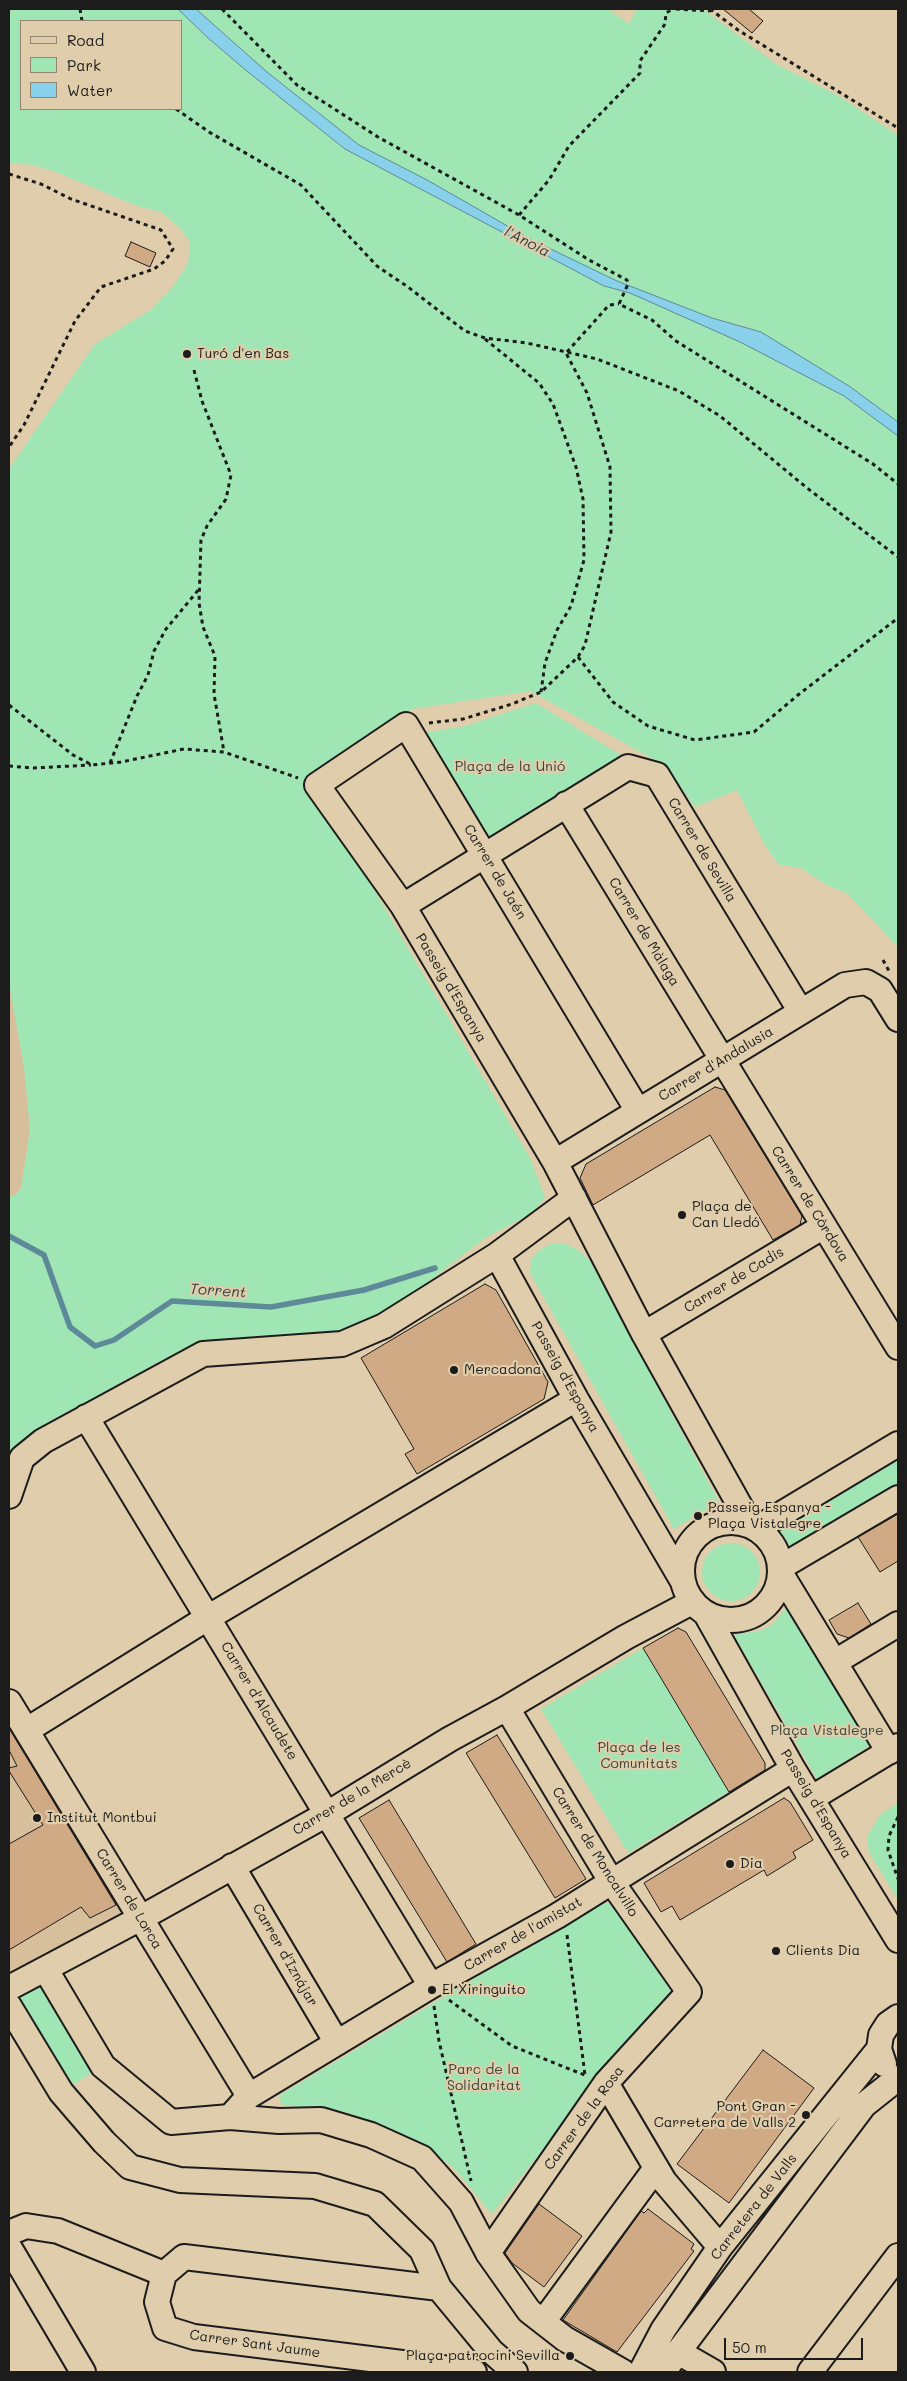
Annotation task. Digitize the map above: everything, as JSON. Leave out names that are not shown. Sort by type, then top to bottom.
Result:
[{"type":"street","points":[[317,785],[406,726]]},
{"type":"street","name":"Carrer de Jaén","points":[[406,726],[486,855],[638,1111]]},
{"type":"street","name":"Carrer de Sevilla","points":[[403,906],[566,804],[628,768],[657,775],[801,1012]]},
{"type":"street","name":"Passeig d'Espanya","points":[[317,785],[403,906],[554,1162],[644,1334],[754,1526],[770,1539],[778,1552],[781,1571],[835,1662],[894,1749]]},
{"type":"street","name":"Carrer de Màlaga","points":[[566,804],[722,1060]]},
{"type":"street","name":"Carrer d'Andalusia","points":[[554,1162],[845,985],[866,982],[880,990],[898,1019]]},
{"type":"street","name":"Carrer de Còrdova","points":[[722,1060],[898,1347]]},
{"type":"street","points":[[9,1496],[22,1458],[43,1441],[203,1354],[342,1344],[384,1326],[497,1255],[574,1198]]},
{"type":"street","name":"Carrer de Cadis","points":[[644,1334],[824,1226]]},
{"type":"street","name":"Passeig d'Espanya","points":[[497,1255],[576,1399],[793,1769],[898,1940]]},
{"type":"street","points":[[27,1730],[209,1617],[576,1399]]},
{"type":"street","name":"Carrer d'Alcaudete","points":[[86,1417],[431,1986]]},
{"type":"street","points":[[682,1580],[684,1558],[694,1538],[706,1528],[720,1522],[735,1521],[754,1526],[898,1444]]},
{"type":"street","points":[[699,1608],[722,1620],[739,1620],[755,1615],[768,1605],[777,1591],[781,1571],[898,1498]]},
{"type":"street","name":"Carrer de la Mercè","points":[[9,1988],[46,1970],[327,1814],[450,1739],[507,1708],[626,1637],[699,1608]]},
{"type":"street","points":[[835,1662],[898,1624]]},
{"type":"street","name":"Carrer de Lorca","points":[[9,1702],[250,2096]]},
{"type":"street","name":"Carrer de Moncalvillo","points":[[507,1708],[611,1881],[689,1992]]},
{"type":"street","points":[[812,1798],[894,1749]]},
{"type":"street","name":"Carrer de l'amistat","points":[[230,2117],[250,2096],[431,1986],[564,1912],[793,1769]]},
{"type":"street","name":"Carrer d'Iznájar","points":[[232,1866],[337,2043]]},
{"type":"street","points":[[46,1970],[103,2066],[170,2122],[230,2117],[279,2121],[321,2120],[371,2135],[422,2158],[461,2202],[488,2253],[529,2311],[565,2340],[624,2372],[650,2368]]},
{"type":"street","name":"Carrer de la Rosa","points":[[488,2253],[596,2079],[689,1992]]},
{"type":"street","points":[[9,2006],[61,2092],[104,2142],[130,2167],[180,2180],[315,2186],[376,2204],[422,2250],[439,2288],[491,2352],[516,2372]]},
{"type":"street","name":"Carretera de Valls","points":[[650,2368],[663,2330],[720,2247],[879,2049],[884,2029],[898,2017]]},
{"type":"street","points":[[879,2049],[885,2066],[898,2077]]},
{"type":"street","name":"Carretera de Valls","points":[[650,2368],[680,2353],[864,2105],[898,2077]]},
{"type":"street","points":[[596,2079],[664,2181],[720,2247]]},
{"type":"street","points":[[543,2322],[656,2168]]},
{"type":"street","points":[[9,2233],[26,2226],[58,2232],[164,2274],[184,2257],[439,2288]]},
{"type":"street","points":[[9,2247],[83,2372]]},
{"type":"street","points":[[810,2372],[898,2256]]},
{"type":"street","name":"Carrer Sant Jaume","points":[[164,2274],[157,2302],[165,2328],[194,2337],[474,2372]]},
{"type":"street","points":[[680,2353],[713,2372]]},
{"type":"path","points":[[222,9],[297,85],[378,137],[518,215],[589,260],[627,280],[628,284],[620,302]]},
{"type":"path","points":[[518,215],[549,180],[569,146],[640,73],[640,61],[665,24],[666,14],[675,9],[711,10],[738,30],[898,128]]},
{"type":"path","points":[[177,110],[209,132],[302,185],[377,266],[408,287],[464,331],[485,338],[527,342],[597,359],[640,374],[701,403],[807,488],[898,557]]},
{"type":"path","points":[[9,174],[41,184],[71,199],[161,230],[173,249],[166,261],[154,269],[101,287],[75,321],[24,425],[9,447]]},
{"type":"path","points":[[566,353],[609,304],[620,302],[652,320],[676,341],[873,464],[898,484]]},
{"type":"path","points":[[485,338],[539,383],[553,404],[576,467],[583,499],[584,560],[571,606],[557,630],[545,663],[541,692]]},
{"type":"path","points":[[406,726],[464,719],[512,704],[541,692],[578,657],[585,645],[611,532],[610,467],[587,394],[566,353]]},
{"type":"path","points":[[194,370],[202,401],[231,475],[229,492],[207,526],[202,540],[199,612],[215,656],[214,694],[224,752]]},
{"type":"path","points":[[110,763],[137,696],[148,675],[154,651],[166,629],[200,588]]},
{"type":"path","points":[[578,657],[613,702],[648,726],[695,740],[754,732],[798,695],[898,618]]},
{"type":"path","points":[[9,705],[73,755],[92,764]]},
{"type":"path","points":[[9,766],[33,768],[110,763],[184,749],[224,752],[317,785]]},
{"type":"path","points":[[898,1817],[889,1836],[888,1850],[898,1880]]},
{"type":"path","points":[[564,1912],[596,2079]]},
{"type":"path","points":[[431,1986],[512,2046],[596,2079]]},
{"type":"path","points":[[431,1986],[439,2041],[470,2171],[472,2188]]},
{"type":"shaded area","points":[[9,984],[24,1066],[30,1130],[21,1188],[15,1195],[9,1197]]},
{"type":"shaded area","name":"Institut Montbui","points":[[9,1722],[123,1915],[9,1979]]},
{"type":"green space","points":[[9,9],[178,9],[248,72],[345,149],[604,286],[630,293],[740,342],[844,396],[898,436],[898,947],[848,894],[825,884],[801,868],[779,865],[765,845],[737,790],[695,807],[664,765],[530,691],[412,709],[363,739],[320,770],[315,804],[366,876],[530,1158],[545,1197],[534,1212],[485,1238],[428,1282],[361,1329],[325,1341],[201,1340],[114,1386],[28,1443],[9,1461],[9,1197],[15,1195],[21,1188],[30,1130],[24,1066],[9,984],[9,469],[95,344],[152,309],[174,285],[188,264],[190,242],[180,228],[161,212],[137,206],[56,172],[33,165],[9,163]]},
{"type":"green space","points":[[196,9],[608,9],[629,24],[637,9],[703,9],[776,64],[837,95],[898,135],[898,422],[849,386],[748,327],[712,318],[617,281],[530,239],[429,181],[359,145],[267,72]]},
{"type":"green space","name":"Plaça de la Unió","points":[[536,703],[629,760],[492,840],[423,733],[465,726]]},
{"type":"green space","points":[[551,1244],[566,1244],[578,1250],[590,1261],[719,1502],[674,1529],[530,1273],[531,1259],[538,1251]]},
{"type":"green space","points":[[898,1451],[898,1491],[788,1556],[770,1525]]},
{"type":"green space","points":[[725,1543],[737,1543],[752,1551],[760,1566],[760,1578],[752,1593],[737,1601],[725,1601],[710,1593],[702,1578],[702,1566],[710,1551]]},
{"type":"green space","name":"Plaça Vistalegre","points":[[788,1606],[872,1744],[817,1779],[734,1635],[762,1630],[772,1625]]},
{"type":"green space","name":"Plaça de les Comunitats","points":[[643,1648],[729,1792],[628,1853],[541,1709]]},
{"type":"green space","points":[[898,1803],[898,1900],[869,1852],[867,1837],[880,1815]]},
{"type":"green space","name":"Parc de la Solidaritat","points":[[602,1902],[618,1905],[672,1993],[589,2106],[579,2104],[492,2214],[454,2168],[430,2150],[350,2113],[281,2105],[280,2095]]},
{"type":"green space","points":[[46,1970],[103,2066],[61,2092],[9,1988]]},
{"type":"water","name":"l'Anoia","points":[[178,9],[196,9],[267,72],[359,145],[429,181],[530,239],[617,281],[712,318],[761,332],[849,386],[898,422],[898,436],[844,396],[740,342],[630,293],[604,286],[345,149],[248,72]]},
{"type":"building","points":[[723,9],[749,9],[763,21],[752,33]]},
{"type":"building","points":[[131,242],[156,253],[150,267],[125,256]]},
{"type":"building","points":[[715,1087],[725,1090],[802,1216],[800,1225],[773,1240],[710,1135],[593,1205],[580,1178],[586,1164]]},
{"type":"building","name":"Mercadona","points":[[485,1284],[496,1290],[548,1382],[544,1399],[417,1474],[405,1454],[414,1449],[361,1358]]},
{"type":"building","points":[[898,1514],[898,1561],[880,1572],[858,1537]]},
{"type":"building","points":[[858,1603],[871,1624],[849,1638],[837,1634],[829,1620]]},
{"type":"building","points":[[678,1628],[686,1632],[765,1763],[765,1770],[729,1792],[643,1648]]},
{"type":"building","name":"Institut Montbui","points":[[9,1728],[116,1905],[90,1918],[81,1907],[9,1950],[9,1844],[43,1825],[9,1771],[9,1768],[17,1766],[9,1750]]},
{"type":"building","points":[[497,1735],[586,1879],[555,1898],[466,1753]]},
{"type":"building","name":"Dia","points":[[784,1798],[790,1802],[813,1840],[793,1852],[796,1858],[767,1876],[764,1870],[680,1920],[672,1906],[661,1912],[644,1883]]},
{"type":"building","points":[[389,1800],[476,1944],[447,1962],[359,1818]]},
{"type":"building","points":[[763,2050],[814,2088],[729,2203],[677,2164]]},
{"type":"building","points":[[539,2204],[582,2236],[544,2287],[512,2263],[505,2253]]},
{"type":"building","points":[[648,2209],[694,2244],[691,2249],[694,2251],[617,2352],[563,2320],[641,2211],[644,2213]]},
{"type":"waterway","name":"Torrent","points":[[9,1236],[44,1255],[70,1327],[95,1346],[114,1340],[172,1301],[271,1307],[364,1290],[435,1268]]},
{"type":"place","name":"Turó d'en Bas","points":[[187,354]]},
{"type":"place","name":"Plaça de Can Lledó","points":[[682,1215]]},
{"type":"place","name":"Mercadona","points":[[454,1370]]},
{"type":"place","name":"Passeig Espanya - Plaça Vistalegre","points":[[698,1516]]},
{"type":"place","name":"Institut Montbui","points":[[37,1818]]},
{"type":"place","name":"Dia","points":[[730,1864]]},
{"type":"place","name":"Clients Dia","points":[[776,1951]]},
{"type":"place","name":"El Xiringuito","points":[[432,1990]]},
{"type":"place","name":"Pont Gran - Carretera de Valls 2","points":[[806,2115]]},
{"type":"place","name":"Plaça patrocini Sevilla","points":[[570,2356]]}]
